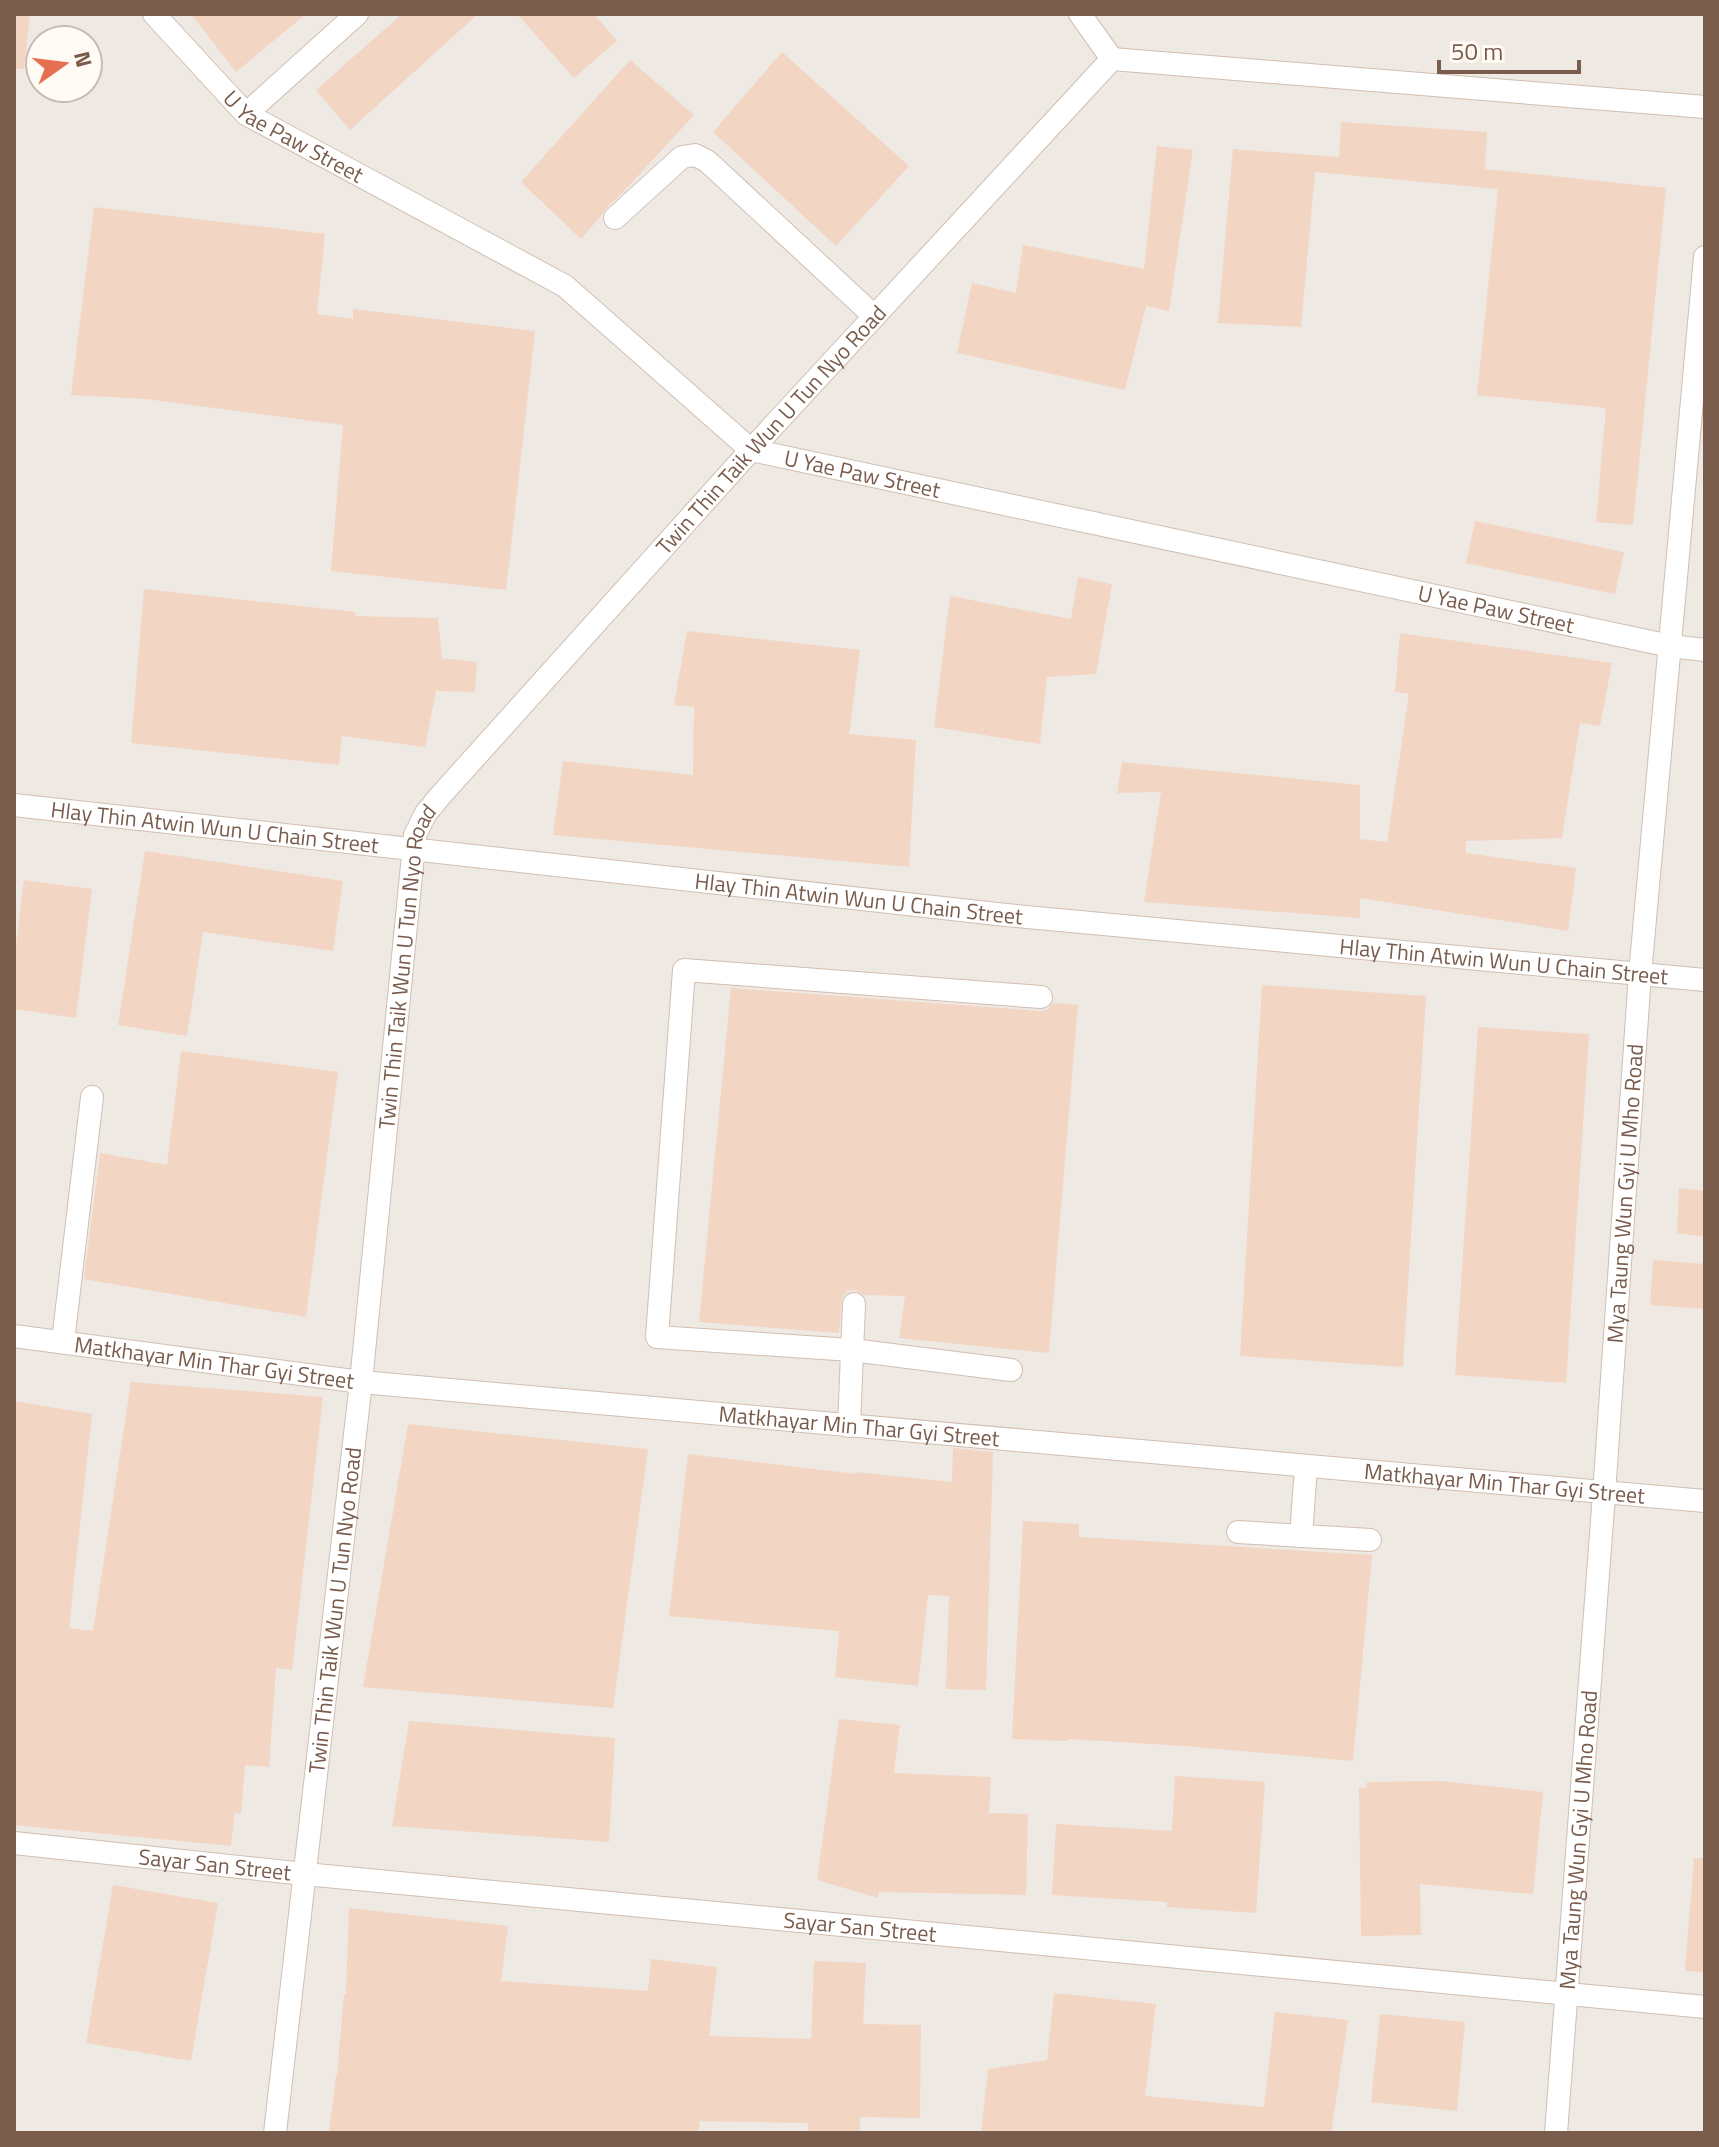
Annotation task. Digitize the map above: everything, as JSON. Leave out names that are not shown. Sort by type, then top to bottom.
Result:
[{"type":"street","name":"U Yae Paw Street","points":[[154,14],[246,114],[565,286],[751,450],[1670,646],[1705,650]]},
{"type":"street","points":[[246,114],[357,14]]},
{"type":"street","points":[[1080,14],[1112,59],[1705,107]]},
{"type":"street","name":"Twin Thin Taik Wun U Tun Nyo Road","points":[[275,2133],[361,1382],[415,835],[426,813],[441,795],[751,450],[1112,59]]},
{"type":"street","points":[[615,218],[682,157],[695,155],[707,161],[874,316]]},
{"type":"street","name":"Mya Taung Wun Gyi U Mho Road","points":[[1556,2133],[1640,974],[1705,257]]},
{"type":"street","name":"Hlay Thin Atwin Wun U Chain Street","points":[[14,805],[1006,915],[1705,980]]},
{"type":"street","points":[[1011,1370],[852,1350],[657,1337],[684,970],[1041,997]]},
{"type":"street","points":[[63,1341],[92,1097]]},
{"type":"street","points":[[849,1426],[854,1304]]},
{"type":"street","name":"Matkhayar Min Thar Gyi Street","points":[[14,1336],[361,1382],[1705,1501]]},
{"type":"street","points":[[1301,1536],[1306,1467]]},
{"type":"street","points":[[1238,1532],[1370,1540]]},
{"type":"street","name":"Sayar San Street","points":[[14,1843],[305,1874],[1705,2007]]},
{"type":"shaded area","points":[[14,14],[1705,14],[1705,2133],[14,2133]]},
{"type":"building","points":[[14,14],[30,14],[29,24],[24,24],[24,69],[14,69]]},
{"type":"building","points":[[191,14],[306,14],[236,72]]},
{"type":"building","points":[[402,14],[478,14],[350,130],[316,90]]},
{"type":"building","points":[[517,14],[594,14],[617,41],[574,78]]},
{"type":"building","points":[[782,52],[909,166],[836,246],[713,132]]},
{"type":"building","points":[[630,60],[694,115],[606,208],[581,239],[521,182]]},
{"type":"building","points":[[1341,122],[1487,132],[1485,169],[1666,188],[1633,525],[1596,522],[1606,408],[1477,395],[1498,189],[1315,172],[1301,327],[1218,323],[1233,149],[1339,157]]},
{"type":"building","points":[[1157,146],[1193,150],[1169,311],[1146,306],[1125,390],[957,353],[972,283],[1016,293],[1023,245],[1144,269]]},
{"type":"building","points":[[94,207],[325,234],[317,314],[353,319],[353,309],[535,331],[506,590],[331,571],[343,425],[146,399],[71,395]]},
{"type":"building","points":[[1475,521],[1624,552],[1615,594],[1466,563]]},
{"type":"building","points":[[1078,577],[1112,584],[1096,674],[1047,677],[1040,744],[934,727],[950,596],[1071,619]]},
{"type":"building","points":[[144,589],[356,612],[355,616],[438,618],[442,658],[477,662],[475,692],[436,691],[425,747],[342,736],[339,765],[131,743]]},
{"type":"building","points":[[687,631],[860,650],[849,734],[916,740],[909,867],[553,835],[563,761],[693,775],[694,707],[674,705]]},
{"type":"building","points":[[1400,633],[1612,663],[1600,726],[1580,723],[1562,838],[1466,841],[1466,853],[1576,868],[1568,931],[1360,898],[1360,918],[1144,902],[1161,792],[1117,793],[1122,762],[1360,785],[1360,839],[1387,842],[1409,694],[1395,692]]},
{"type":"building","points":[[145,851],[343,881],[333,951],[203,932],[187,1036],[118,1025]]},
{"type":"building","points":[[24,880],[92,889],[76,1018],[14,1009],[14,961]]},
{"type":"building","points":[[1262,985],[1426,996],[1403,1367],[1240,1356]]},
{"type":"building","points":[[731,988],[1040,1011],[1048,1009],[1053,1003],[1078,1005],[1049,1353],[899,1338],[905,1296],[864,1295],[855,1290],[848,1291],[842,1297],[839,1333],[699,1322]]},
{"type":"building","points":[[1478,1027],[1589,1034],[1566,1383],[1455,1375]]},
{"type":"building","points":[[181,1051],[338,1072],[306,1317],[84,1279],[100,1153],[167,1165]]},
{"type":"building","points":[[1679,1188],[1705,1191],[1705,1237],[1677,1233]]},
{"type":"building","points":[[1653,1260],[1705,1264],[1705,1309],[1650,1305]]},
{"type":"building","points":[[131,1382],[323,1397],[292,1670],[276,1668],[269,1767],[245,1765],[241,1814],[235,1813],[231,1846],[14,1825],[14,1401],[92,1414],[69,1628],[93,1631]]},
{"type":"building","points":[[408,1424],[648,1449],[613,1708],[363,1687]]},
{"type":"building","points":[[953,1448],[993,1452],[986,1690],[946,1689],[949,1596],[928,1595],[918,1686],[835,1677],[839,1631],[669,1616],[688,1454],[952,1482]]},
{"type":"building","points":[[1023,1521],[1079,1524],[1079,1537],[1372,1555],[1353,1761],[1185,1746],[1012,1739]]},
{"type":"building","points":[[839,1719],[900,1725],[894,1773],[991,1777],[989,1813],[1028,1814],[1026,1895],[879,1892],[878,1898],[817,1880]]},
{"type":"building","points":[[409,1721],[615,1738],[609,1842],[392,1826]]},
{"type":"building","points":[[1175,1776],[1265,1782],[1256,1913],[1167,1907],[1167,1902],[1052,1895],[1056,1824],[1172,1831]]},
{"type":"building","points":[[1442,1781],[1543,1792],[1533,1894],[1420,1884],[1421,1935],[1361,1936],[1359,1788],[1366,1788],[1367,1782]]},
{"type":"building","points":[[1694,1858],[1705,1858],[1705,1972],[1685,1971]]},
{"type":"building","points":[[113,1885],[218,1903],[191,2061],[86,2043]]},
{"type":"building","points":[[349,1908],[508,1926],[501,1981],[648,1991],[651,1959],[717,1967],[709,2036],[811,2039],[814,1961],[866,1963],[863,2024],[921,2025],[920,2118],[860,2117],[860,2133],[808,2133],[808,2123],[700,2121],[698,2133],[329,2133],[346,1994]]},
{"type":"building","points":[[1054,1993],[1156,2004],[1145,2096],[1264,2107],[1275,2012],[1348,2020],[1331,2133],[981,2133],[988,2069],[1047,2060]]},
{"type":"building","points":[[1380,2014],[1465,2022],[1457,2111],[1371,2102]]}]
